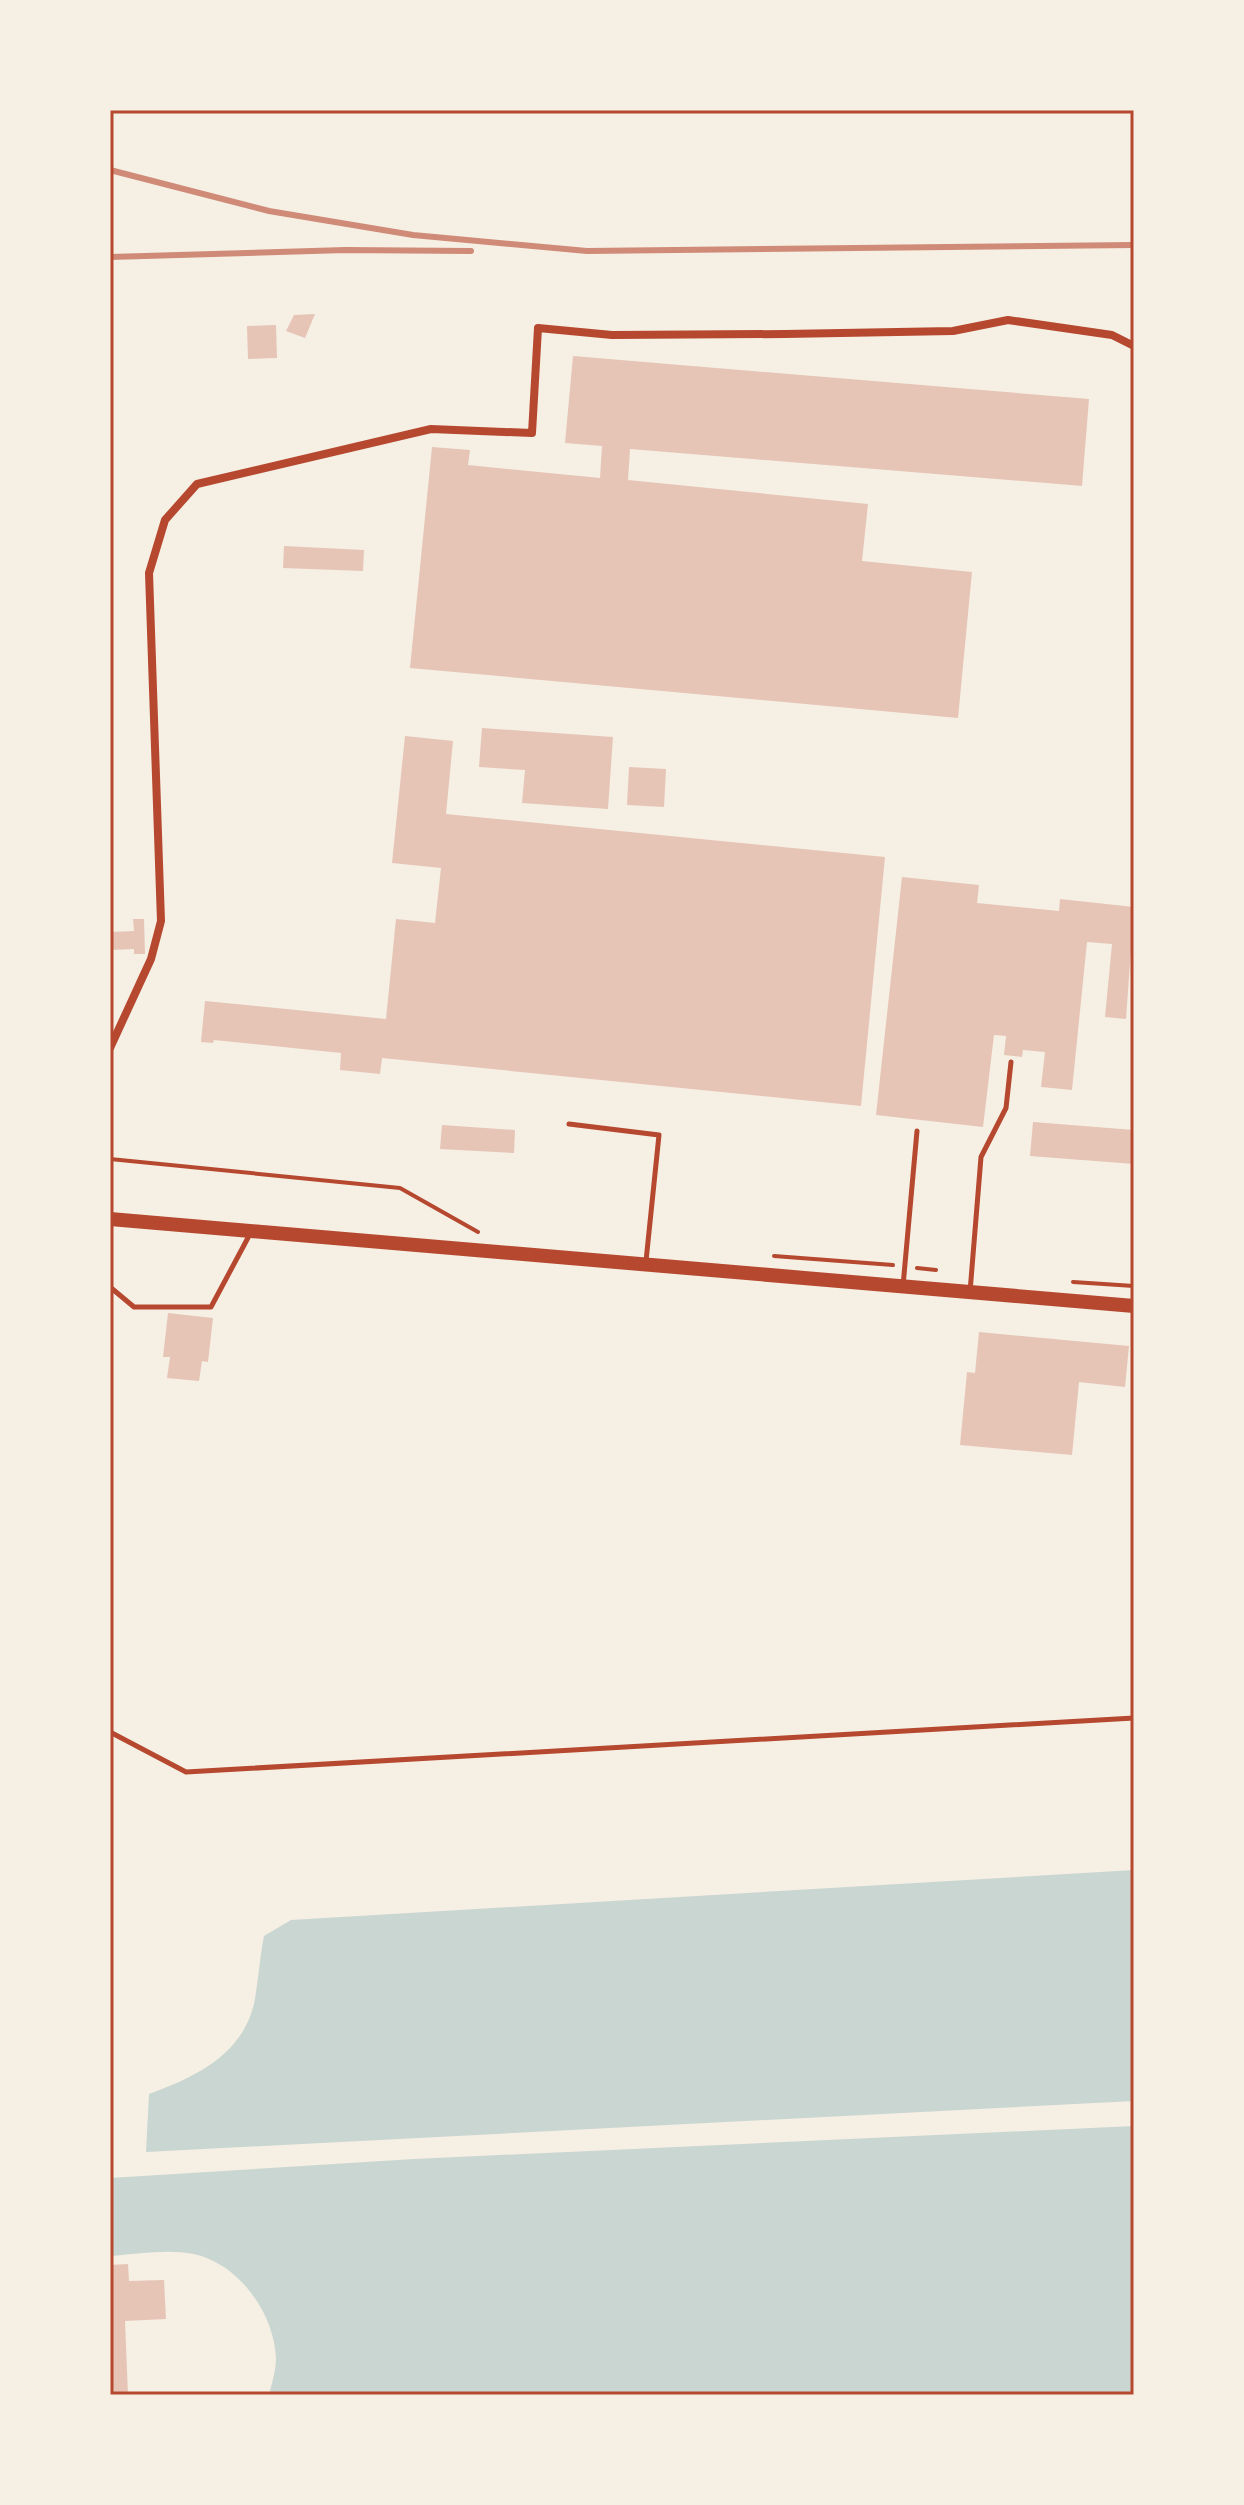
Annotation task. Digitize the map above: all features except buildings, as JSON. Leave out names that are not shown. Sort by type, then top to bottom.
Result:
[{"type":"main road","points":[[110,1219],[1134,1306]]},
{"type":"street","points":[[110,1048],[151,959],[161,921],[149,573],[165,520],[197,484],[431,429],[532,433],[538,328],[612,335],[800,334],[953,331],[1008,320],[1112,335],[1134,346]]},
{"type":"lane","points":[[970,1293],[981,1157],[1006,1108],[1011,1062]]},
{"type":"lane","points":[[569,1124],[659,1135],[646,1266]]},
{"type":"lane","points":[[903,1287],[917,1131]]},
{"type":"lane","points":[[110,1287],[134,1307],[211,1307],[251,1233]]},
{"type":"lane","points":[[110,1732],[186,1772],[1134,1718]]},
{"type":"path","points":[[110,1159],[400,1188],[476,1232],[492,1234]]},
{"type":"path","points":[[769,1256],[971,1274]]},
{"type":"path","points":[[1060,1281],[1134,1286]]},
{"type":"shaded area","points":[[1134,1870],[1134,2101],[146,2152],[149,2094],[203,2070],[232,2046],[251,2013],[264,1936],[291,1920]]},
{"type":"shaded area","points":[[1134,2126],[1134,2395],[269,2395],[276,2363],[274,2341],[262,2309],[241,2281],[214,2261],[188,2253],[110,2256],[110,2178],[414,2159]]},
{"type":"railway","points":[[110,170],[269,211],[413,235],[587,251],[1134,245]]},
{"type":"railway","points":[[110,257],[345,250],[471,251]]}]
